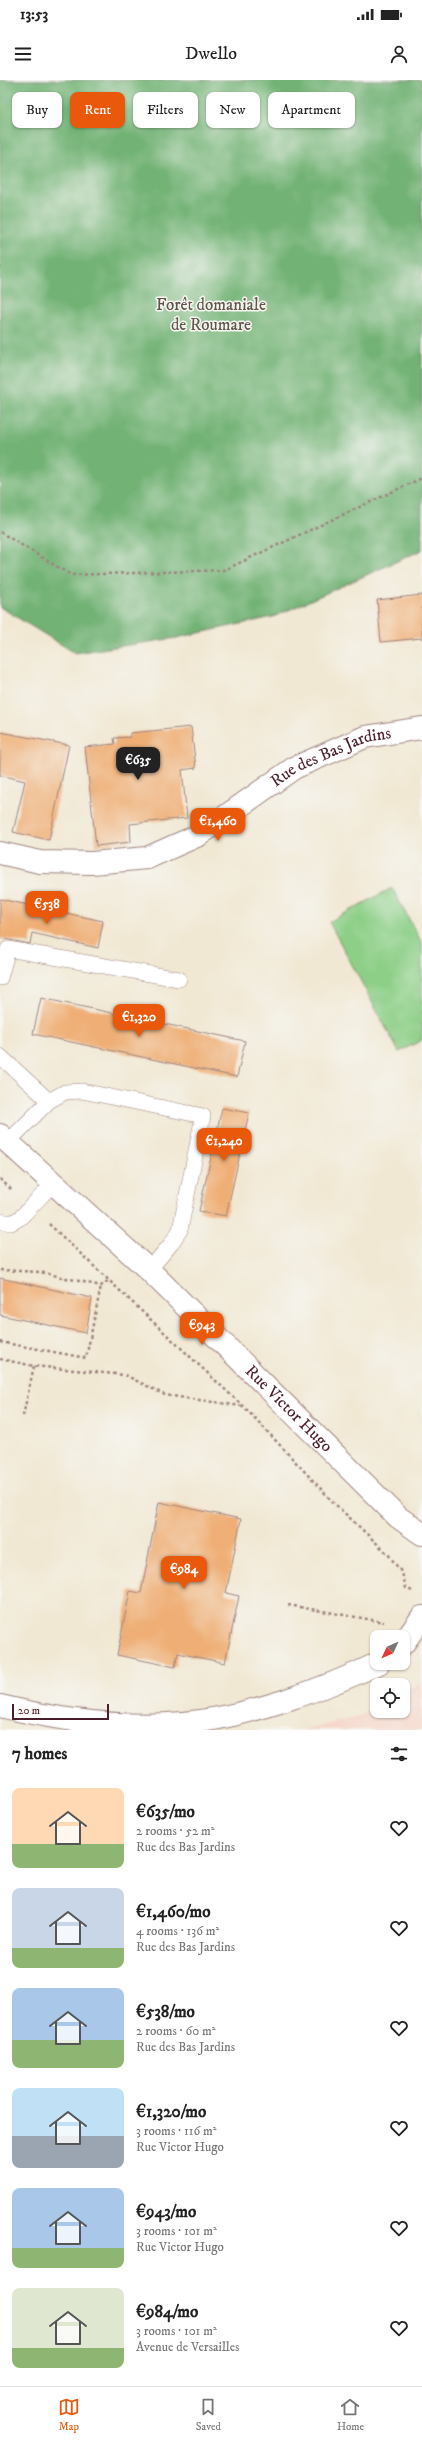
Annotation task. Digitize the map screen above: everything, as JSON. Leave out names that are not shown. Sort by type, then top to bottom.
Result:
[{"type":"street","name":"Rue des Bas Jardins","points":[[0,853],[40,862],[92,863],[147,858],[199,835],[294,768],[365,737],[422,728]]},
{"type":"street","name":"Rue Victor Hugo","points":[[4,1138],[149,1270],[398,1517],[422,1534]]},
{"type":"street","points":[[0,1706],[39,1715],[133,1725],[234,1722],[370,1667]]},
{"type":"lane","points":[[0,978],[8,949],[179,979]]},
{"type":"lane","points":[[0,1056],[49,1101]]},
{"type":"lane","points":[[4,1138],[49,1101],[65,1092],[82,1091],[204,1116],[180,1230],[171,1244],[149,1270]]},
{"type":"lane","points":[[0,1221],[10,1223],[20,1218],[54,1183]]},
{"type":"path","points":[[0,532],[71,575],[224,570],[422,478]]},
{"type":"path","points":[[0,1179],[242,1406],[334,1503],[388,1554],[402,1574],[406,1588],[417,1592]]},
{"type":"path","points":[[0,1270],[40,1272],[101,1286]]},
{"type":"path","points":[[0,1342],[86,1358],[101,1286],[109,1280]]},
{"type":"path","points":[[0,1359],[34,1366],[125,1375],[165,1395],[242,1406]]},
{"type":"path","points":[[23,1416],[34,1366]]},
{"type":"path","points":[[288,1605],[414,1630]]},
{"type":"shaded area","points":[[422,1682],[422,1730],[303,1730],[358,1717],[370,1711],[370,1718],[410,1718],[410,1688]]},
{"type":"green space","name":"Forêt domaniale de Roumare","points":[[0,80],[422,80],[422,550],[273,617],[176,638],[75,653],[0,607]]},
{"type":"green space","points":[[392,888],[422,943],[422,1040],[399,1052],[329,922]]},
{"type":"building","points":[[422,595],[422,638],[381,642],[377,600]]},
{"type":"building","points":[[191,727],[196,768],[182,770],[187,818],[130,824],[131,842],[96,846],[85,747],[115,744],[114,738],[130,737],[130,733]]},
{"type":"building","points":[[0,732],[69,745],[49,840],[13,832],[25,781],[0,775]]},
{"type":"building","points":[[0,899],[103,921],[98,948],[32,933],[30,944],[0,938]]},
{"type":"building","points":[[41,998],[245,1041],[237,1077],[33,1034]]},
{"type":"building","points":[[222,1108],[249,1113],[226,1216],[199,1211]]},
{"type":"building","points":[[0,1278],[92,1298],[86,1333],[0,1315]]},
{"type":"building","points":[[159,1502],[241,1519],[226,1593],[239,1596],[225,1663],[178,1653],[175,1667],[117,1655],[130,1591],[141,1593]]}]
